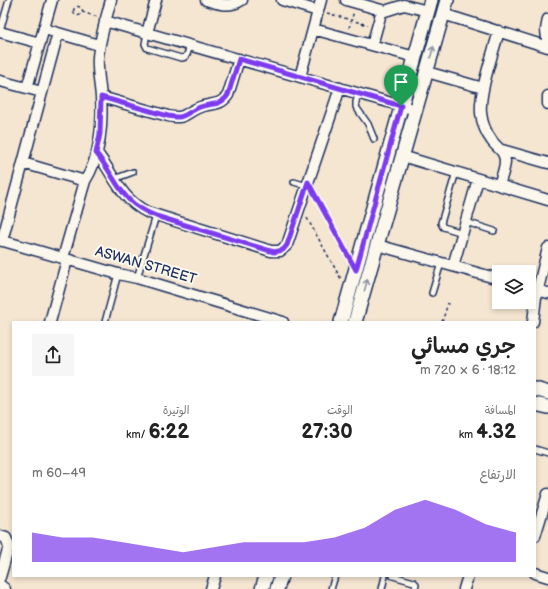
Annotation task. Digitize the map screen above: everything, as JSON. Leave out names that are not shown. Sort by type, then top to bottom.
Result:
[{"type":"street","points":[[27,88],[52,0]]},
{"type":"street","points":[[50,321],[85,181],[91,171],[100,134],[101,97],[98,71],[99,45],[111,0]]},
{"type":"street","points":[[147,33],[156,0]]},
{"type":"street","points":[[206,0],[226,5],[234,4],[242,0]]},
{"type":"street","points":[[282,0],[318,11]]},
{"type":"street","points":[[300,77],[321,0]]},
{"type":"street","points":[[341,321],[429,5],[404,5],[388,11],[346,0]]},
{"type":"street","points":[[355,321],[447,0]]},
{"type":"street","points":[[372,45],[382,10]]},
{"type":"street","points":[[443,14],[548,47],[546,30],[548,19]]},
{"type":"street","points":[[105,20],[416,110]]},
{"type":"street","points":[[44,29],[99,45]]},
{"type":"street","points":[[313,29],[415,57]]},
{"type":"street","points":[[0,31],[40,43]]},
{"type":"street","points":[[499,32],[480,107],[482,121],[492,141],[502,150],[505,156],[505,163],[499,185]]},
{"type":"street","points":[[1,240],[58,33]]},
{"type":"street","points":[[101,97],[168,116],[184,116],[198,108],[217,104],[226,99],[239,59]]},
{"type":"street","points":[[427,72],[484,88]]},
{"type":"street","points":[[0,81],[42,92]]},
{"type":"street","points":[[96,153],[114,179],[118,188],[138,208],[156,216],[271,251],[280,251],[287,245],[340,88]]},
{"type":"street","points":[[548,96],[548,104]]},
{"type":"street","points":[[502,150],[548,163]]},
{"type":"street","points":[[402,156],[548,200]]},
{"type":"street","points":[[23,163],[85,181]]},
{"type":"street","points":[[453,266],[478,179]]},
{"type":"street","name":"ASWAN STREET","points":[[1,240],[118,274],[137,278],[280,321]]},
{"type":"street","points":[[377,245],[492,277]]},
{"type":"street","points":[[536,281],[548,248]]},
{"type":"street","points":[[536,290],[548,293]]},
{"type":"street","points":[[533,309],[533,321]]},
{"type":"street","points":[[536,389],[548,393]]},
{"type":"street","points":[[536,404],[548,407]]},
{"type":"street","points":[[536,533],[548,494]]},
{"type":"street","points":[[0,536],[6,538],[9,546],[0,577]]},
{"type":"street","points":[[536,573],[548,577]]},
{"type":"street","points":[[211,589],[215,577]]},
{"type":"street","points":[[262,589],[266,577]]},
{"type":"street","points":[[277,589],[280,577]]},
{"type":"street","points":[[464,589],[468,577]]},
{"type":"street","points":[[0,585],[4,589]]},
{"type":"lane","points":[[0,31],[9,0]]},
{"type":"lane","points":[[147,33],[145,44],[146,47],[174,56],[182,58],[186,57],[190,45]]},
{"type":"lane","points":[[358,94],[356,107],[368,124],[374,139]]},
{"type":"lane","points":[[114,179],[133,172]]},
{"type":"lane","points":[[456,172],[441,223],[443,227],[462,233]]},
{"type":"lane","points":[[294,182],[308,184]]},
{"type":"lane","points":[[137,278],[156,216]]},
{"type":"lane","points":[[466,222],[494,231]]},
{"type":"lane","points":[[432,293],[441,263]]},
{"type":"lane","points":[[105,321],[118,274]]},
{"type":"lane","points":[[536,449],[548,453]]},
{"type":"lane","points":[[331,589],[335,577]]},
{"type":"lane","points":[[382,589],[385,577]]},
{"type":"lane","points":[[396,577],[414,582],[416,584],[415,589]]},
{"type":"path","points":[[346,38],[356,3]]},
{"type":"path","points":[[82,12],[77,15],[74,12],[74,8],[80,7],[82,12],[105,20]]},
{"type":"path","points":[[318,11],[378,27]]},
{"type":"path","points":[[308,184],[356,270]]},
{"type":"path","points":[[300,206],[349,293]]},
{"type":"path","points":[[442,321],[448,303]]},
{"type":"route","points":[[239,59],[401,106],[356,270],[308,182],[287,245],[283,250],[274,252],[156,216],[138,208],[118,188],[110,172],[96,153],[100,134],[101,97],[168,116],[184,116],[198,108],[217,104],[226,99],[239,59]]}]
